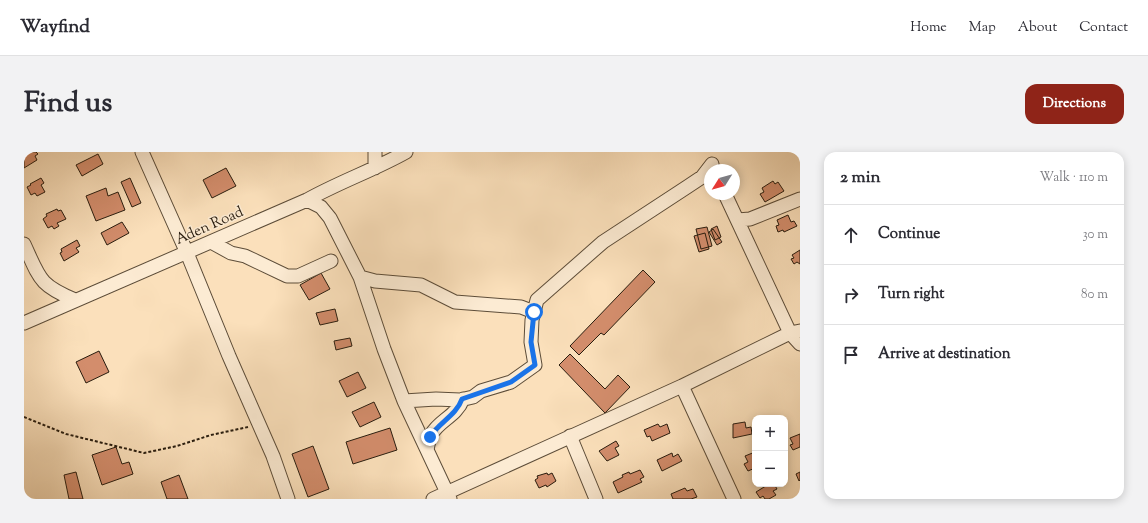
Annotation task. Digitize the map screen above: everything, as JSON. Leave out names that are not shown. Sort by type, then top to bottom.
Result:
[{"type":"street","points":[[142,152],[187,253],[259,424],[288,499]]},
{"type":"street","points":[[375,152],[375,168]]},
{"type":"street","name":"Aden Road","points":[[24,323],[307,200],[326,189],[375,168],[406,152]]},
{"type":"street","points":[[404,401],[462,399],[511,382],[535,365],[531,342],[534,312],[537,300],[603,242],[702,177],[711,162]]},
{"type":"street","points":[[738,220],[750,219],[800,199]]},
{"type":"street","points":[[307,200],[320,207],[330,218],[360,277],[384,349],[404,401],[449,496]]},
{"type":"street","points":[[728,200],[800,344]]},
{"type":"street","points":[[211,242],[231,253],[245,256],[287,276],[298,276],[331,262]]},
{"type":"street","points":[[24,244],[41,281],[54,292],[76,300]]},
{"type":"street","points":[[360,277],[375,281],[420,285],[455,302],[521,307],[534,312]]},
{"type":"street","points":[[433,499],[449,496],[570,436],[682,386],[795,332]]},
{"type":"street","points":[[682,386],[734,499]]},
{"type":"street","points":[[427,450],[433,431],[452,415],[462,399]]},
{"type":"street","points":[[570,436],[596,499]]},
{"type":"path","points":[[24,417],[66,434],[144,453],[177,446],[211,435],[259,424]]},
{"type":"building","points":[[27,152],[36,152],[38,154],[35,156],[37,160],[24,168],[24,154]]},
{"type":"building","points":[[98,154],[103,164],[82,176],[76,165]]},
{"type":"building","points":[[226,168],[236,186],[212,198],[203,180]]},
{"type":"building","points":[[41,178],[44,183],[41,185],[45,192],[37,196],[35,193],[31,195],[27,187]]},
{"type":"building","points":[[130,178],[141,203],[132,207],[121,182]]},
{"type":"building","points":[[773,181],[775,184],[778,182],[784,191],[765,202],[760,194],[764,192],[762,188]]},
{"type":"building","points":[[106,188],[108,196],[118,192],[125,210],[96,221],[86,196]]},
{"type":"building","points":[[57,209],[58,211],[61,210],[66,219],[57,223],[59,226],[54,229],[52,226],[48,228],[43,219],[47,216],[46,214]]},
{"type":"building","points":[[788,215],[791,222],[794,221],[797,226],[784,232],[783,230],[778,232],[776,226],[779,225],[777,220]]},
{"type":"building","points":[[122,222],[129,233],[107,245],[101,233]]},
{"type":"building","points":[[717,226],[721,237],[715,240],[711,229]]},
{"type":"building","points":[[707,227],[712,246],[701,249],[696,229]]},
{"type":"building","points":[[713,229],[722,242],[717,245],[709,232]]},
{"type":"building","points":[[705,233],[709,249],[699,252],[694,236]]},
{"type":"building","points":[[77,240],[80,246],[76,248],[79,252],[64,261],[60,253],[62,252],[61,249]]},
{"type":"building","points":[[800,250],[800,264],[797,262],[794,264],[791,259],[794,258],[792,255]]},
{"type":"building","points":[[643,270],[655,282],[604,335],[601,333],[579,355],[570,346]]},
{"type":"building","points":[[321,273],[330,289],[309,300],[300,285]]},
{"type":"building","points":[[335,309],[338,321],[320,325],[316,313]]},
{"type":"building","points":[[350,338],[352,346],[336,350],[334,341]]},
{"type":"building","points":[[99,351],[109,372],[86,383],[76,362]]},
{"type":"building","points":[[570,354],[605,389],[618,375],[630,387],[605,413],[559,365]]},
{"type":"building","points":[[358,372],[366,388],[347,397],[339,381]]},
{"type":"building","points":[[374,402],[381,417],[360,427],[352,412]]},
{"type":"building","points":[[745,422],[746,428],[751,427],[752,434],[733,438],[733,424]]},
{"type":"building","points":[[658,424],[660,427],[667,424],[670,433],[652,441],[650,436],[647,437],[644,430]]},
{"type":"building","points":[[390,428],[397,450],[353,464],[346,442]]},
{"type":"building","points":[[800,434],[800,447],[793,450],[790,445],[793,444],[790,438]]},
{"type":"building","points":[[616,441],[619,446],[615,448],[619,455],[607,461],[599,451]]},
{"type":"building","points":[[313,446],[329,489],[308,497],[292,454]]},
{"type":"building","points":[[116,447],[122,464],[129,462],[133,474],[102,485],[92,455]]},
{"type":"building","points":[[672,453],[673,457],[678,454],[682,461],[662,471],[657,460]]},
{"type":"building","points":[[752,453],[752,469],[748,471],[744,464],[748,462],[745,456]]},
{"type":"building","points":[[640,470],[644,477],[640,479],[642,482],[618,493],[613,482],[623,477],[622,475]]},
{"type":"building","points":[[76,472],[83,499],[69,499],[64,475]]},
{"type":"building","points":[[800,472],[800,480],[799,481],[796,474]]},
{"type":"building","points":[[547,473],[548,475],[552,473],[556,481],[547,487],[546,485],[539,488],[535,480],[538,478],[537,476]]},
{"type":"building","points":[[179,475],[188,499],[167,499],[161,482]]},
{"type":"building","points":[[764,487],[776,487],[777,489],[773,491],[776,495],[769,499],[765,499],[763,496],[760,498],[756,492]]},
{"type":"building","points":[[685,488],[687,491],[693,489],[697,497],[691,499],[673,499],[671,494]]},
{"type":"route","points":[[430,437],[437,427],[457,410],[462,399],[473,397],[481,391],[511,382],[535,365],[535,356],[531,342],[534,312]]}]
